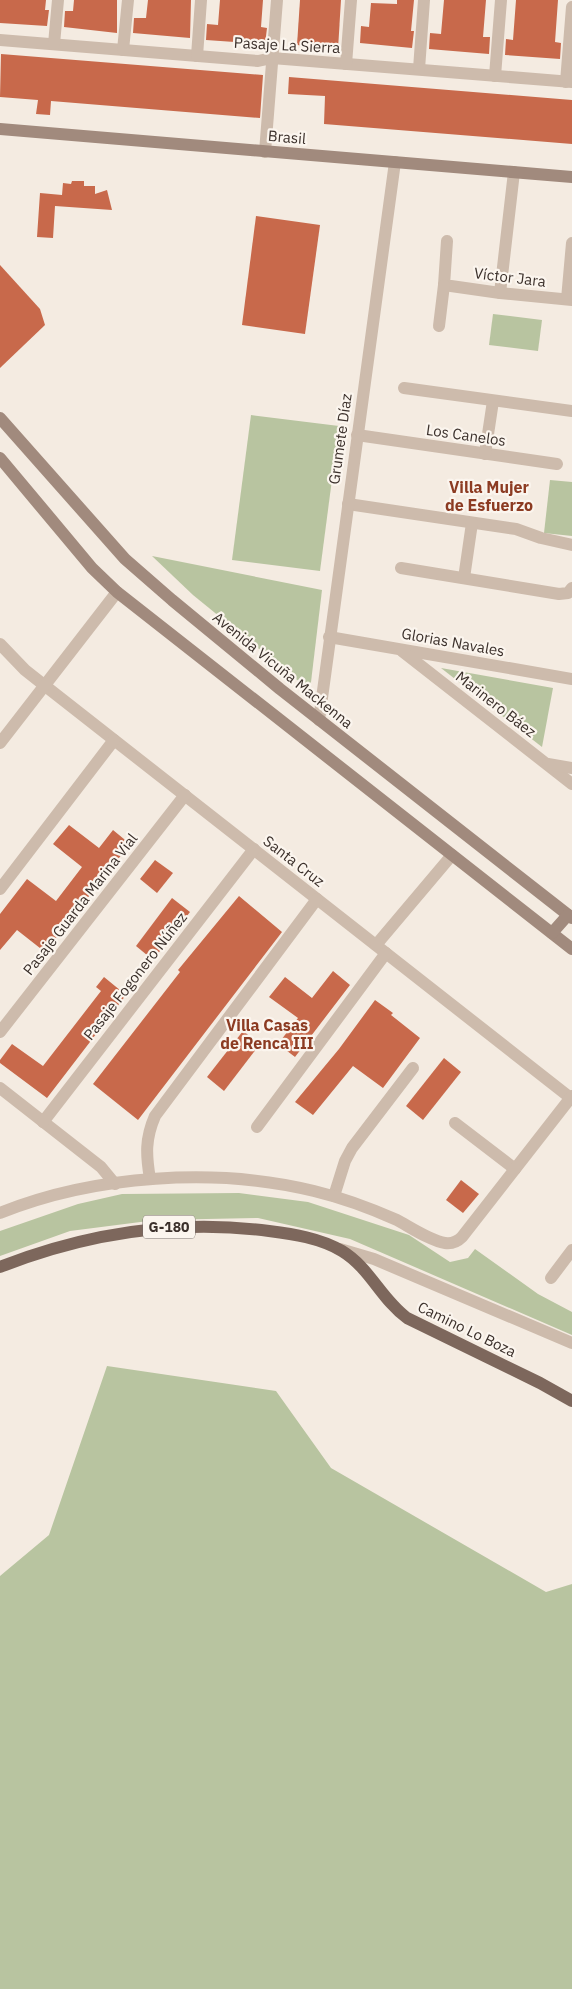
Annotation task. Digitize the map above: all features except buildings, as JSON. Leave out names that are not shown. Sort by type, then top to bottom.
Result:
[{"type":"main road","name":"Camino Lo Boza","points":[[0,1267],[82,1240],[170,1227],[217,1227],[282,1233],[314,1240],[340,1249],[361,1265],[391,1304],[407,1318],[572,1401]]},
{"type":"street","points":[[54,44],[58,0]]},
{"type":"street","points":[[123,50],[128,0]]},
{"type":"street","points":[[197,56],[201,0]]},
{"type":"street","points":[[265,152],[277,0]]},
{"type":"street","points":[[346,64],[351,0]]},
{"type":"street","points":[[419,70],[424,0]]},
{"type":"street","points":[[495,76],[501,0]]},
{"type":"street","points":[[569,82],[572,7]]},
{"type":"street","name":"Pasaje La Sierra","points":[[0,40],[258,61],[272,58],[569,82]]},
{"type":"street","name":"Brasil","points":[[0,129],[572,177]]},
{"type":"street","name":"Grumete Díaz","points":[[320,720],[329,637],[395,162]]},
{"type":"street","points":[[500,293],[514,172]]},
{"type":"street","points":[[439,326],[447,241]]},
{"type":"street","points":[[569,300],[572,243]]},
{"type":"street","name":"Víctor Jara","points":[[444,285],[569,300]]},
{"type":"street","points":[[404,388],[572,412]]},
{"type":"street","points":[[485,454],[493,400]]},
{"type":"street","name":"Avenida Vicuña Mackenna","points":[[0,418],[125,559],[214,636],[570,916]]},
{"type":"street","name":"Los Canelos","points":[[357,435],[557,464]]},
{"type":"street","points":[[0,458],[92,568],[117,592],[572,949]]},
{"type":"street","points":[[348,504],[516,529],[542,538],[572,544]]},
{"type":"street","points":[[464,578],[472,523]]},
{"type":"street","points":[[401,568],[559,594],[568,593],[572,588]]},
{"type":"street","points":[[0,743],[117,592]]},
{"type":"street","name":"Glorias Navales","points":[[329,637],[572,679]]},
{"type":"street","name":"Santa Cruz","points":[[0,644],[25,670],[571,1098]]},
{"type":"street","name":"Marinero Báez","points":[[400,650],[572,784]]},
{"type":"street","points":[[0,889],[114,740]]},
{"type":"street","points":[[546,763],[572,768]]},
{"type":"street","name":"Pasaje Guarda Marina Vial","points":[[0,1032],[184,795]]},
{"type":"street","name":"Pasaje Fogonero Núñez","points":[[43,1122],[254,849]]},
{"type":"street","points":[[257,1127],[381,949],[452,855]]},
{"type":"street","points":[[150,1179],[146,1153],[150,1128],[155,1116],[317,899]]},
{"type":"street","points":[[552,933],[570,916]]},
{"type":"street","points":[[334,1196],[345,1161],[356,1141],[413,1068]]},
{"type":"street","points":[[0,1088],[101,1167],[115,1184]]},
{"type":"street","points":[[2,1210],[60,1195],[150,1179],[190,1177],[246,1180],[296,1187],[334,1196],[396,1220],[442,1243],[453,1243],[462,1238],[571,1098]]},
{"type":"street","points":[[456,1123],[515,1169]]},
{"type":"street","name":"Camino Lo Boza","points":[[340,1249],[374,1259],[572,1343]]},
{"type":"street","points":[[551,1278],[572,1250]]},
{"type":"green space","points":[[493,314],[542,320],[538,351],[489,345]]},
{"type":"green space","points":[[251,415],[339,426],[320,571],[232,560]]},
{"type":"green space","points":[[550,480],[572,482],[572,536],[544,533]]},
{"type":"green space","points":[[152,556],[322,590],[311,682],[307,686],[301,683],[193,595]]},
{"type":"green space","points":[[441,668],[553,688],[542,747]]},
{"type":"green space","points":[[239,1193],[308,1202],[409,1235],[450,1262],[468,1258],[475,1249],[538,1294],[572,1312],[572,1335],[350,1239],[258,1218],[156,1220],[70,1231],[0,1256],[0,1231],[78,1204],[122,1194]]},
{"type":"green space","points":[[107,1366],[276,1391],[331,1468],[546,1592],[572,1584],[572,1989],[0,1989],[0,1576],[49,1535]]},
{"type":"district","name":"Villa Mujer de Esfuerzo","points":[[489,496]]},
{"type":"district","name":"Villa Casas de Renca III","points":[[267,1034]]}]
